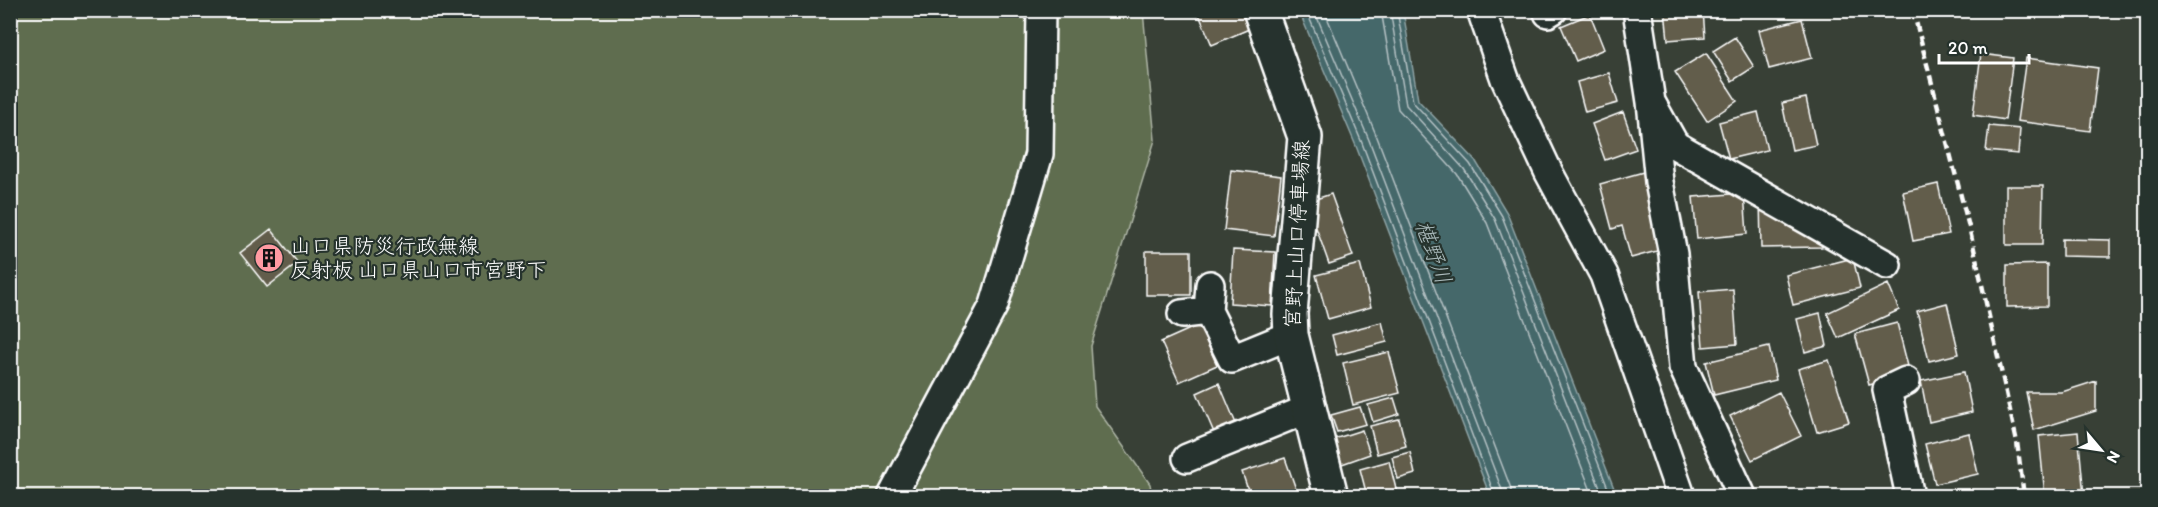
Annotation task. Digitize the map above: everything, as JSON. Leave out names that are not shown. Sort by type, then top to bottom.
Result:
[{"type":"main road","name":"宮野上山口停車場線","points":[[1260,10],[1305,137],[1293,278],[1291,335],[1331,496]]},
{"type":"street","points":[[892,496],[994,305],[1039,154],[1041,10]]},
{"type":"street","points":[[1481,10],[1505,79],[1549,173],[1604,275],[1681,496]]},
{"type":"street","points":[[1637,10],[1652,102],[1659,182],[1673,254],[1683,367],[1742,496]]},
{"type":"street","points":[[1652,102],[1675,146],[1887,265]]},
{"type":"street","points":[[1200,304],[1232,359],[1291,335]]},
{"type":"street","points":[[1886,389],[1910,496]]},
{"type":"street","points":[[1187,458],[1308,409]]},
{"type":"green space","points":[[10,11],[1143,11],[1155,140],[1091,346],[1095,406],[1150,484],[1152,496],[11,496]]},
{"type":"water","name":"椹野川","points":[[1299,11],[1403,11],[1418,100],[1475,160],[1507,213],[1617,496],[1490,496],[1356,146]]},
{"type":"building","points":[[1197,10],[1241,10],[1249,29],[1212,45]]},
{"type":"building","points":[[1665,10],[1703,10],[1705,37],[1668,40]]},
{"type":"building","points":[[1590,14],[1604,49],[1576,61],[1561,26]]},
{"type":"building","points":[[1802,19],[1812,58],[1769,69],[1759,30]]},
{"type":"building","points":[[1735,37],[1754,67],[1732,81],[1713,51]]},
{"type":"building","points":[[1706,53],[1737,101],[1707,121],[1675,72]]},
{"type":"building","points":[[1981,54],[2013,58],[2005,120],[1973,115]]},
{"type":"building","points":[[2026,58],[2098,68],[2090,131],[2017,121]]},
{"type":"building","points":[[1609,73],[1618,103],[1585,112],[1577,82]]},
{"type":"building","points":[[1806,98],[1816,145],[1792,150],[1782,103]]},
{"type":"building","points":[[1623,112],[1636,149],[1605,160],[1592,124]]},
{"type":"building","points":[[1758,112],[1767,150],[1729,159],[1719,122]]},
{"type":"building","points":[[1989,126],[2020,129],[2018,154],[1986,151]]},
{"type":"building","points":[[1231,170],[1281,176],[1274,236],[1224,230]]},
{"type":"building","points":[[1647,171],[1668,248],[1631,258],[1622,226],[1612,229],[1600,184]]},
{"type":"building","points":[[1938,184],[1949,234],[1913,241],[1903,192]]},
{"type":"building","points":[[2006,186],[2043,186],[2042,245],[2006,245]]},
{"type":"building","points":[[1744,193],[1747,234],[1697,239],[1693,197]]},
{"type":"building","points":[[1331,194],[1353,256],[1329,264],[1307,202]]},
{"type":"building","points":[[1760,197],[1822,231],[1822,247],[1761,248]]},
{"type":"building","name":"山口県防災行政無線 反射板 山口県山口市宮野下","points":[[271,229],[298,263],[267,287],[240,253]]},
{"type":"building","points":[[2062,239],[2110,240],[2110,257],[2062,256]]},
{"type":"building","points":[[1233,250],[1275,252],[1272,306],[1230,303]]},
{"type":"building","points":[[1146,251],[1191,251],[1191,295],[1146,295]]},
{"type":"building","points":[[1853,258],[1860,288],[1793,305],[1786,275]]},
{"type":"building","points":[[1360,264],[1371,307],[1328,319],[1316,275]]},
{"type":"building","points":[[2047,264],[2047,306],[2007,307],[2007,265]]},
{"type":"building","points":[[1888,284],[1899,310],[1838,338],[1827,313]]},
{"type":"building","points":[[1733,289],[1737,344],[1703,347],[1699,292]]},
{"type":"building","points":[[1947,303],[1959,354],[1929,361],[1917,311]]},
{"type":"building","points":[[1820,313],[1827,346],[1805,352],[1797,319]]},
{"type":"building","points":[[1382,322],[1387,342],[1337,355],[1332,335]]},
{"type":"building","points":[[1897,323],[1910,374],[1869,385],[1855,334]]},
{"type":"building","points":[[1199,325],[1217,365],[1179,382],[1161,342]]},
{"type":"building","points":[[1769,347],[1776,380],[1714,395],[1706,362]]},
{"type":"building","points":[[1389,352],[1400,393],[1353,405],[1343,363]]},
{"type":"building","points":[[1829,360],[1849,422],[1817,432],[1798,369]]},
{"type":"building","points":[[1964,372],[1972,412],[1929,422],[1921,381]]},
{"type":"building","points":[[2096,381],[2096,411],[2034,430],[2026,392],[2062,392]]},
{"type":"building","points":[[1219,383],[1237,426],[1215,435],[1197,393]]},
{"type":"building","points":[[1779,392],[1801,436],[1752,460],[1730,416]]},
{"type":"building","points":[[1394,398],[1399,414],[1373,422],[1368,405]]},
{"type":"building","points":[[1360,407],[1366,424],[1337,432],[1331,415]]},
{"type":"building","points":[[1399,419],[1406,446],[1377,454],[1370,426]]},
{"type":"building","points":[[1362,430],[1370,454],[1342,464],[1334,439]]},
{"type":"building","points":[[2078,432],[2084,496],[2045,496],[2039,436]]},
{"type":"building","points":[[1969,433],[1978,474],[1935,484],[1925,444]]},
{"type":"building","points":[[1410,452],[1415,474],[1398,479],[1392,457]]},
{"type":"building","points":[[1285,458],[1297,492],[1284,496],[1250,496],[1242,472]]},
{"type":"building","points":[[1389,461],[1397,493],[1367,496],[1360,469]]},
{"type":"railway","points":[[1913,10],[1970,231],[2017,442],[2024,496]]},
{"type":"place","name":"山口県防災行政無線 反射板 山口県山口市宮野下","points":[[269,258]]}]
